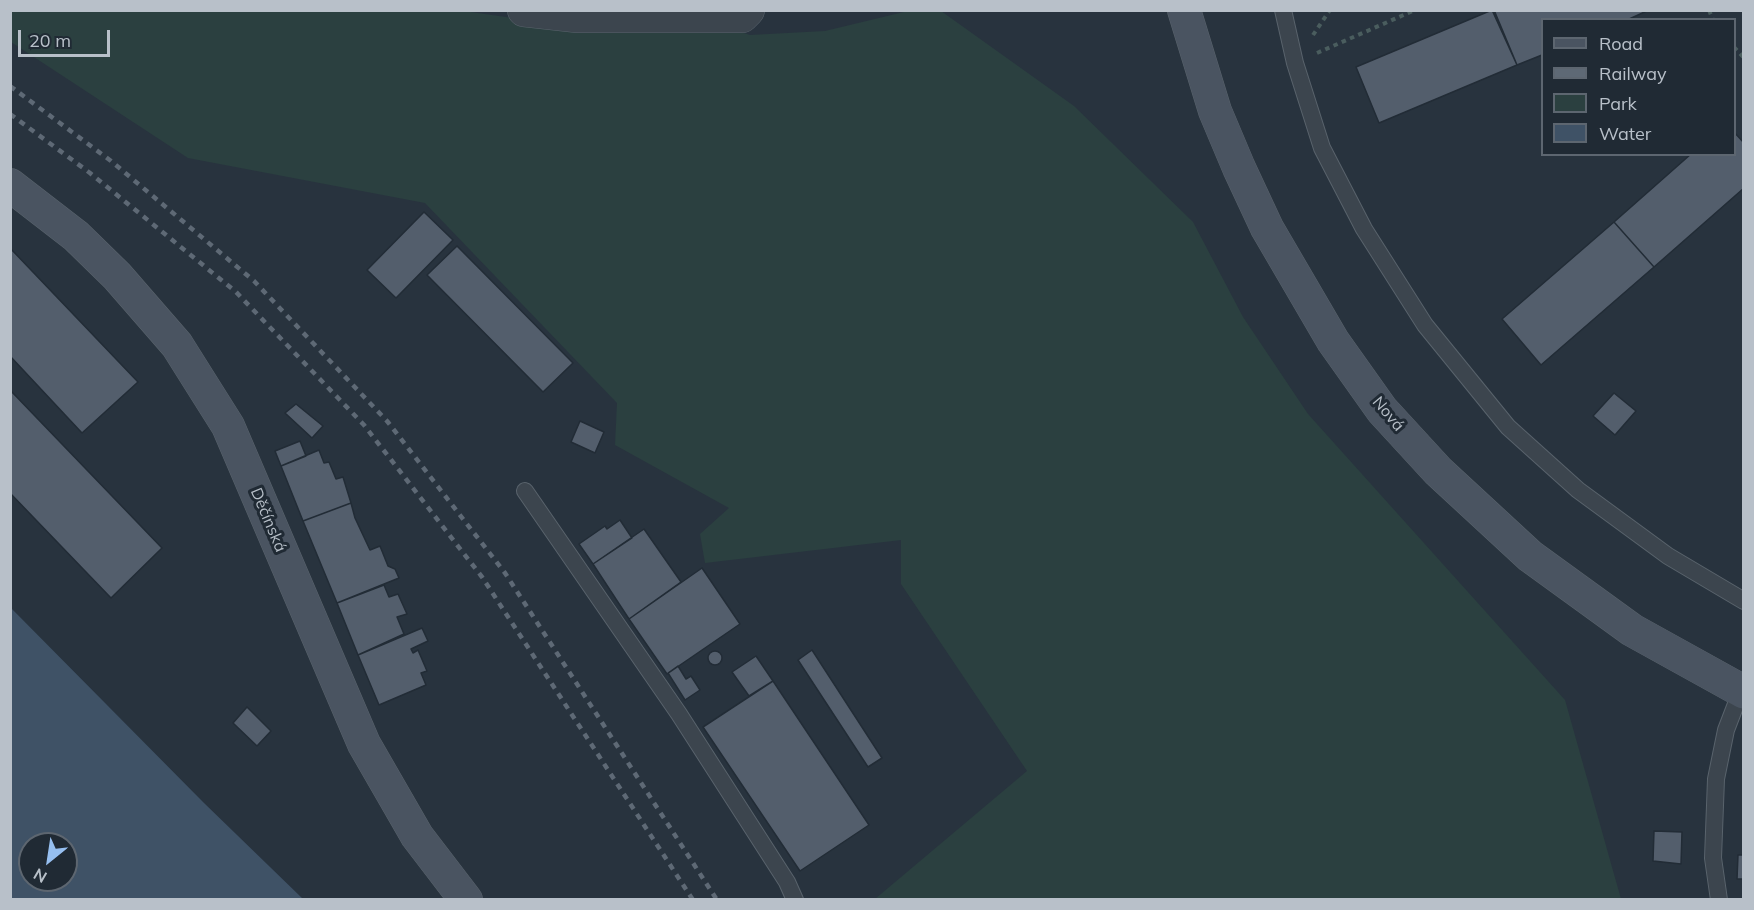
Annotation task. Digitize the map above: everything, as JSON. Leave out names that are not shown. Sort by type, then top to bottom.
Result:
[{"type":"street","points":[[524,10],[578,16],[742,16],[748,10]]},
{"type":"street","name":"Nová","points":[[1184,10],[1215,111],[1267,228],[1333,341],[1382,410],[1438,471],[1539,563],[1632,630],[1742,692]]},
{"type":"street","name":"Děčínská","points":[[10,185],[76,236],[117,276],[177,345],[228,426],[364,744],[417,836],[466,900]]},
{"type":"lane","points":[[1283,10],[1295,63],[1322,148],[1364,229],[1425,325],[1509,427],[1587,496],[1668,556],[1743,601]]},
{"type":"lane","points":[[525,491],[679,714],[795,900]]},
{"type":"lane","points":[[1719,900],[1713,858],[1716,779],[1726,730],[1742,692]]},
{"type":"path","points":[[1295,63],[1415,10]]},
{"type":"green space","points":[[457,10],[576,27],[710,22],[750,35],[825,31],[908,11],[941,11],[1074,106],[1193,222],[1243,317],[1308,414],[1565,700],[1621,899],[875,899],[1027,771],[901,584],[901,540],[705,563],[700,534],[729,508],[615,445],[617,403],[425,203],[188,158],[11,42],[10,11]]},
{"type":"water","points":[[10,607],[203,802],[303,899],[11,899]]},
{"type":"building","points":[[1492,10],[1517,65],[1379,123],[1356,67]]},
{"type":"building","points":[[1494,10],[1649,10],[1631,18],[1541,18],[1541,55],[1517,65]]},
{"type":"building","points":[[1736,134],[1744,143],[1744,188],[1654,267],[1614,222],[1689,156],[1736,156]]},
{"type":"building","points":[[424,212],[453,240],[396,298],[367,270]]},
{"type":"building","points":[[1614,222],[1654,267],[1541,365],[1502,319]]},
{"type":"building","points":[[457,246],[573,363],[543,392],[427,275]]},
{"type":"building","points":[[10,248],[138,382],[82,433],[10,356]]},
{"type":"building","points":[[10,390],[162,548],[111,598],[10,493]]},
{"type":"building","points":[[1614,393],[1636,411],[1615,435],[1593,416]]},
{"type":"building","points":[[296,404],[323,426],[312,438],[285,413]]},
{"type":"building","points":[[580,421],[604,432],[595,453],[571,442]]},
{"type":"building","points":[[300,441],[306,456],[281,466],[275,451]]},
{"type":"building","points":[[319,450],[324,463],[329,462],[336,479],[343,477],[351,503],[303,521],[281,466]]},
{"type":"building","points":[[351,503],[355,518],[370,550],[380,546],[388,566],[395,569],[399,578],[337,603],[303,521]]},
{"type":"building","points":[[620,520],[632,538],[593,564],[579,544],[605,526],[607,529]]},
{"type":"building","points":[[644,529],[681,582],[629,619],[593,564]]},
{"type":"building","points":[[702,568],[740,624],[667,674],[629,619]]},
{"type":"building","points":[[384,585],[389,597],[398,594],[407,614],[397,617],[404,634],[358,655],[337,603]]},
{"type":"building","points":[[422,628],[428,641],[411,649],[413,653],[418,650],[427,671],[421,673],[426,685],[379,705],[358,655]]},
{"type":"building","points":[[812,650],[882,758],[868,767],[798,660]]},
{"type":"building","points":[[712,651],[718,651],[722,658],[718,665],[712,665],[708,661],[708,655]]},
{"type":"building","points":[[756,656],[773,681],[749,696],[732,672]]},
{"type":"building","points":[[678,666],[686,679],[691,676],[700,690],[685,700],[668,673]]},
{"type":"building","points":[[773,681],[869,825],[800,871],[703,727]]},
{"type":"building","points":[[247,707],[271,731],[257,746],[233,723]]},
{"type":"building","points":[[1654,831],[1682,832],[1681,864],[1653,861]]},
{"type":"building","points":[[1738,855],[1744,855],[1744,879],[1737,879]]},
{"type":"railway","points":[[10,86],[111,161],[254,281],[387,421],[505,573],[717,900]]},
{"type":"railway","points":[[10,114],[90,173],[236,292],[364,425],[482,577],[693,900]]}]
